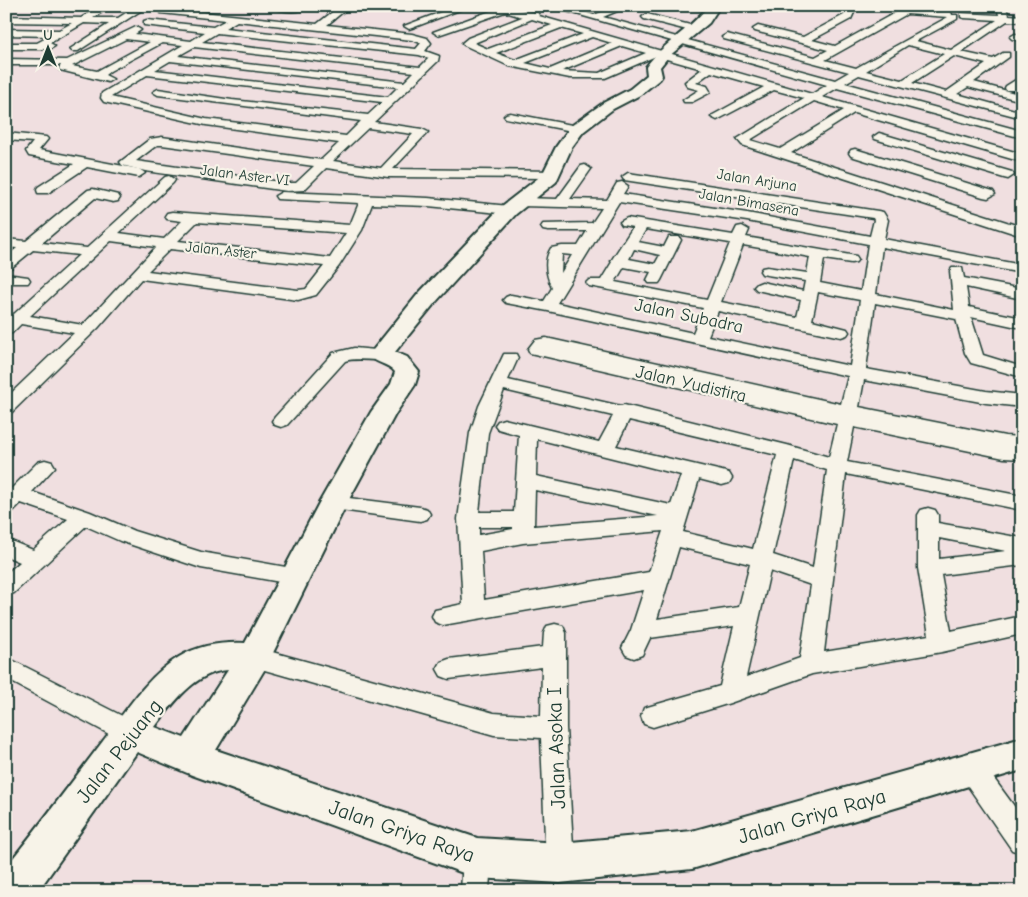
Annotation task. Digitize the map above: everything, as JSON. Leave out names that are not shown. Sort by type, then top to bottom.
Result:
[{"type":"street","points":[[6,71],[11,62],[59,62],[144,6]]},
{"type":"street","points":[[275,6],[304,8]]},
{"type":"street","points":[[320,26],[346,6]]},
{"type":"street","points":[[409,26],[466,6]]},
{"type":"street","points":[[570,11],[582,6]]},
{"type":"street","points":[[596,18],[626,6]]},
{"type":"street","points":[[381,355],[426,299],[515,206],[540,188],[553,174],[564,147],[577,129],[608,106],[635,92],[655,76],[653,67],[673,44],[704,20],[714,6]]},
{"type":"street","points":[[806,39],[850,16],[852,6]]},
{"type":"street","points":[[1001,6],[1005,18]]},
{"type":"street","points":[[83,8],[105,7]]},
{"type":"street","points":[[37,46],[105,7]]},
{"type":"street","points":[[555,7],[596,18],[673,44],[601,76],[549,73],[513,64],[467,42],[555,7]]},
{"type":"street","points":[[283,23],[304,8]]},
{"type":"street","points":[[438,32],[500,8],[622,42],[673,44],[711,49],[1022,135]]},
{"type":"street","points":[[127,82],[100,78],[99,75],[64,68],[71,62],[126,36],[169,9],[234,19],[320,26],[420,38],[426,43],[419,52]]},
{"type":"street","points":[[815,61],[905,11],[916,9],[1022,19]]},
{"type":"street","points":[[956,13],[744,138],[746,142],[1020,229]]},
{"type":"street","points":[[647,16],[673,44],[710,68],[1022,160],[966,213]]},
{"type":"street","points":[[906,83],[1005,18]]},
{"type":"street","points":[[6,19],[120,21]]},
{"type":"street","points":[[234,19],[127,82],[106,95],[106,98],[206,122],[348,140]]},
{"type":"street","points":[[147,23],[419,52],[434,56],[434,59],[323,163],[299,187],[287,188],[145,167],[126,162],[154,142],[179,142],[323,163],[384,172],[553,174]]},
{"type":"street","points":[[487,53],[562,25]]},
{"type":"street","points":[[711,49],[738,27]]},
{"type":"street","points":[[179,142],[335,28]]},
{"type":"street","points":[[754,29],[806,39],[837,48]]},
{"type":"street","points":[[6,32],[60,33]]},
{"type":"street","points":[[513,64],[592,34]]},
{"type":"street","points":[[126,36],[423,70]]},
{"type":"street","points":[[727,37],[950,94],[1022,115]]},
{"type":"street","points":[[99,75],[106,69],[160,40]]},
{"type":"street","points":[[549,73],[622,42]]},
{"type":"street","points":[[907,42],[995,63]]},
{"type":"street","points":[[6,46],[52,46]]},
{"type":"street","points":[[950,94],[1006,55]]},
{"type":"street","points":[[168,58],[406,85]]},
{"type":"street","points":[[688,100],[705,91],[703,88],[692,85],[690,82],[710,68]]},
{"type":"street","points":[[145,72],[390,100]]},
{"type":"street","points":[[135,106],[184,76]]},
{"type":"street","points":[[966,84],[1022,98]]},
{"type":"street","points":[[717,117],[773,86]]},
{"type":"street","points":[[158,92],[367,122],[422,132],[384,172]]},
{"type":"street","points":[[782,153],[853,109]]},
{"type":"street","points":[[510,116],[577,129]]},
{"type":"street","points":[[828,169],[879,137],[897,122]]},
{"type":"street","name":"Jalan Aster VI","points":[[6,136],[42,139],[32,151],[33,153],[232,192],[515,206],[561,202]]},
{"type":"street","points":[[879,137],[1008,175]]},
{"type":"street","points":[[856,152],[988,194]]},
{"type":"street","points":[[44,190],[85,163]]},
{"type":"street","points":[[561,202],[585,169]]},
{"type":"street","name":"Jalan Arjuna","points":[[613,200],[630,174],[755,197],[878,215],[880,217],[876,241]]},
{"type":"street","points":[[6,330],[12,318],[108,236],[169,180]]},
{"type":"street","points":[[6,265],[93,193],[113,198]]},
{"type":"street","points":[[700,338],[755,197]]},
{"type":"street","points":[[137,274],[298,295],[305,294],[314,289],[356,230],[366,200]]},
{"type":"street","points":[[548,306],[613,200]]},
{"type":"street","name":"Jalan Bimasena","points":[[561,202],[613,200],[746,217],[1022,269]]},
{"type":"street","points":[[172,216],[356,230]]},
{"type":"street","points":[[6,408],[86,330],[137,274],[193,218]]},
{"type":"street","points":[[627,222],[851,259]]},
{"type":"street","points":[[642,224],[618,261],[599,284],[804,323],[841,332]]},
{"type":"street","points":[[548,227],[597,227]]},
{"type":"street","name":"Jalan Aster","points":[[108,236],[334,263]]},
{"type":"street","points":[[811,664],[837,466],[857,373],[870,296],[876,241]]},
{"type":"street","points":[[6,243],[89,252]]},
{"type":"street","points":[[618,261],[657,274],[671,246],[628,244]]},
{"type":"street","points":[[560,287],[554,276],[552,263],[556,251],[582,251]]},
{"type":"street","points":[[804,323],[818,254]]},
{"type":"street","points":[[758,302],[769,265],[811,287]]},
{"type":"street","points":[[121,291],[136,288],[156,276]]},
{"type":"street","points":[[1022,294],[957,276],[962,313],[973,353],[977,358],[1022,372]]},
{"type":"street","points":[[6,278],[23,280]]},
{"type":"street","points":[[762,287],[811,287],[1017,322]]},
{"type":"street","name":"Jalan Subadra","points":[[511,300],[700,338],[857,373],[986,398],[1022,401]]},
{"type":"street","points":[[12,318],[86,330]]},
{"type":"street","name":"Jalan Yudistira","points":[[541,346],[848,415]]},
{"type":"street","points":[[192,758],[254,657],[297,577],[333,503],[384,412],[403,385],[407,372],[399,362],[381,355],[354,353],[339,357],[280,421]]},
{"type":"street","points":[[474,609],[468,519],[479,433],[488,406],[510,358]]},
{"type":"street","points":[[498,383],[624,411],[787,451],[837,466],[1022,502]]},
{"type":"street","points":[[605,449],[624,411]]},
{"type":"street","points":[[848,415],[1005,442],[1022,443]]},
{"type":"street","points":[[848,415],[1004,452],[1022,453]]},
{"type":"street","points":[[504,424],[722,478]]},
{"type":"street","points":[[523,527],[528,431]]},
{"type":"street","points":[[730,693],[760,559],[787,451]]},
{"type":"street","points":[[12,500],[44,467]]},
{"type":"street","points":[[638,639],[659,579],[674,524],[692,470]]},
{"type":"street","points":[[526,481],[674,524],[760,559],[822,580]]},
{"type":"street","points":[[12,500],[83,517],[127,536],[201,560],[297,577]]},
{"type":"street","points":[[333,503],[420,514]]},
{"type":"street","points":[[6,587],[83,517]]},
{"type":"street","points":[[468,519],[523,527],[674,524]]},
{"type":"street","points":[[942,642],[929,568],[929,522],[1022,546]]},
{"type":"street","points":[[469,545],[523,527]]},
{"type":"street","points":[[6,547],[36,560]]},
{"type":"street","points":[[929,568],[1022,557]]},
{"type":"street","points":[[443,616],[474,609],[659,579]]},
{"type":"street","points":[[638,639],[748,615]]},
{"type":"street","points":[[654,716],[730,693],[811,664],[942,642],[1022,625]]},
{"type":"street","points":[[449,669],[554,644]]},
{"type":"street","name":"Jalan Asoka I","points":[[554,644],[554,728],[560,863]]},
{"type":"street","name":"Jalan Pejuang","points":[[13,891],[131,733],[172,683],[193,666],[211,659],[237,656],[254,657]]},
{"type":"street","points":[[254,657],[494,724],[554,728]]},
{"type":"street","name":"Jalan Griya Raya","points":[[6,667],[131,733],[476,874],[560,863],[692,850],[1022,754]]},
{"type":"street","points":[[972,770],[1022,840]]}]
